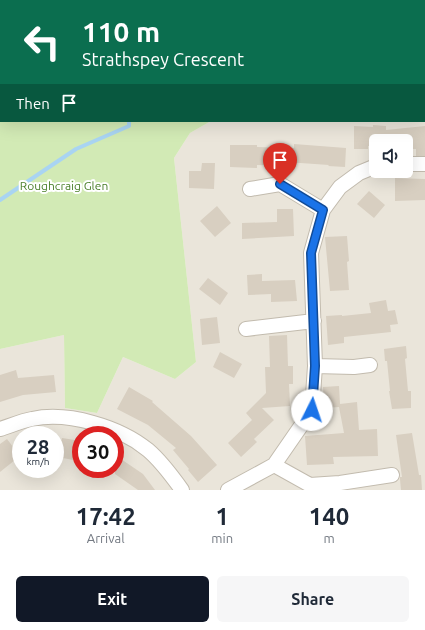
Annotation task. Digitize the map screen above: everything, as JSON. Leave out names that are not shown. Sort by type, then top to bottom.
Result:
[{"type":"street","points":[[413,164],[425,164]]},
{"type":"street","points":[[228,490],[274,465],[312,410],[315,366],[311,253],[323,210],[340,187],[360,173],[369,169]]},
{"type":"street","points":[[250,189],[280,184],[323,210]]},
{"type":"street","points":[[246,329],[314,321]]},
{"type":"street","points":[[315,366],[354,368],[370,364]]},
{"type":"street","points":[[0,429],[32,419],[56,416],[87,422],[116,430],[148,450],[182,490]]},
{"type":"street","points":[[274,465],[310,485],[340,483],[392,475]]},
{"type":"shaded area","points":[[209,122],[425,122],[425,490],[0,490],[0,349],[64,335],[65,408],[97,413],[123,357],[175,379],[196,362],[174,158],[190,133]]},
{"type":"green space","name":"Roughcraig Glen","points":[[0,122],[209,122],[190,133],[174,158],[196,362],[175,379],[123,357],[97,413],[65,408],[64,335],[0,349]]},
{"type":"building","points":[[373,125],[386,126],[386,130],[425,126],[425,156],[416,156],[416,149],[413,149],[413,134],[369,134],[368,149],[354,149],[354,126],[373,127]]},
{"type":"building","points":[[294,144],[346,148],[345,167],[286,162],[286,166],[257,165],[257,168],[230,167],[230,145],[257,145],[257,147],[294,148]]},
{"type":"building","points":[[202,163],[215,163],[214,189],[189,188],[189,171],[201,171]]},
{"type":"building","points":[[395,178],[425,179],[425,200],[395,201]]},
{"type":"building","points":[[369,191],[385,205],[374,218],[357,204]]},
{"type":"building","points":[[217,206],[231,223],[215,237],[200,221]]},
{"type":"building","points":[[277,209],[293,209],[294,236],[242,239],[242,223],[277,222]]},
{"type":"building","points":[[347,236],[349,290],[330,291],[325,237]]},
{"type":"building","points":[[262,274],[262,281],[295,280],[297,301],[271,302],[271,294],[248,295],[247,275]]},
{"type":"building","points":[[208,278],[228,293],[220,305],[199,289]]},
{"type":"building","points":[[386,300],[388,311],[395,310],[398,324],[390,325],[391,332],[344,337],[344,343],[328,345],[326,316],[371,313],[369,303]]},
{"type":"building","points":[[217,317],[220,343],[202,345],[200,319]]},
{"type":"building","points":[[287,335],[288,366],[293,366],[293,384],[289,384],[290,406],[262,408],[274,420],[254,439],[257,442],[241,457],[228,443],[252,420],[246,413],[266,393],[265,367],[270,367],[269,336]]},
{"type":"building","points":[[406,346],[407,358],[405,359],[408,391],[411,391],[411,408],[392,409],[387,361],[385,361],[384,349]]},
{"type":"building","points":[[220,352],[242,364],[234,378],[213,367]]},
{"type":"building","points":[[16,370],[18,378],[54,375],[56,392],[23,395],[0,402],[0,375]]},
{"type":"building","points":[[339,386],[340,404],[357,402],[359,430],[377,429],[378,456],[333,457],[334,464],[307,465],[305,436],[344,433],[339,407],[324,408],[323,387]]},
{"type":"building","points":[[129,387],[153,401],[152,402],[191,436],[217,465],[198,482],[173,450],[176,448],[148,425],[117,409]]},
{"type":"building","points":[[412,433],[419,475],[421,475],[422,490],[401,490],[400,477],[402,477],[396,435]]},
{"type":"building","points":[[64,438],[72,440],[72,460],[64,458]]},
{"type":"building","points":[[7,439],[12,446],[12,462],[0,472],[0,444]]},
{"type":"building","points":[[124,461],[143,474],[155,490],[138,490],[121,478],[124,478]]},
{"type":"waterway","points":[[0,200],[76,149],[129,126],[129,122]]},
{"type":"route","points":[[280,184],[323,210],[311,253],[315,366],[312,410]]}]
